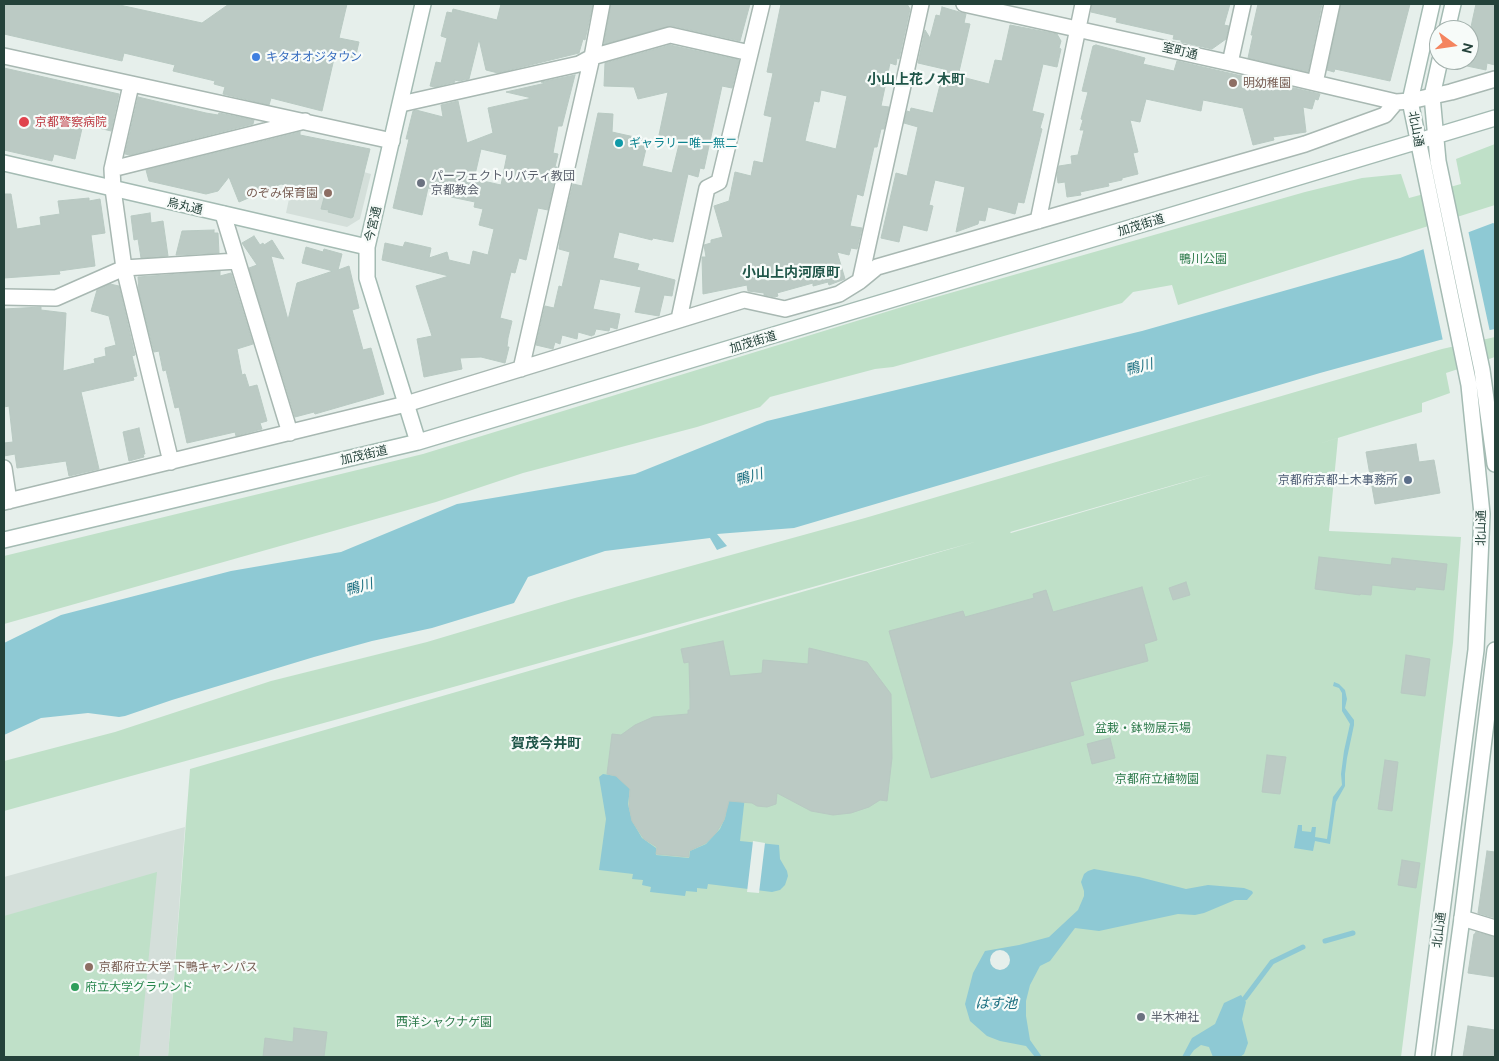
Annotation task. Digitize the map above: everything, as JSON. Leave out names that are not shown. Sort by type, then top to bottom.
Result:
[{"type":"street","name":"今宮通","points":[[418,442],[368,278],[368,247],[423,4]]},
{"type":"street","points":[[521,369],[592,57],[602,4]]},
{"type":"street","points":[[679,319],[707,188],[719,182],[762,4]]},
{"type":"street","points":[[860,281],[921,4]]},
{"type":"street","name":"室町通","points":[[964,4],[1403,102]]},
{"type":"street","points":[[1038,220],[1083,4]]},
{"type":"street","points":[[1230,62],[1243,4]]},
{"type":"street","points":[[1315,83],[1332,4]]},
{"type":"street","name":"北山通","points":[[1432,4],[1403,102],[1418,142],[1431,166],[1479,378],[1495,464]]},
{"type":"street","points":[[1449,20],[1453,4]]},
{"type":"street","points":[[401,104],[579,64],[592,57],[670,35],[750,53]]},
{"type":"street","points":[[4,56],[392,141]]},
{"type":"street","name":"北山通","points":[[1431,166],[1436,137],[1432,96],[1438,70]]},
{"type":"street","points":[[4,468],[6,501],[406,404],[744,300],[785,309],[839,294],[860,281],[877,267],[1305,144],[1385,115],[1403,102],[1495,79]]},
{"type":"street","points":[[131,85],[112,169],[113,189],[124,268],[171,462]]},
{"type":"street","name":"加茂街道","points":[[4,540],[418,442],[1495,118]]},
{"type":"street","points":[[112,169],[305,121]]},
{"type":"street","name":"烏丸通","points":[[4,163],[368,247]]},
{"type":"street","points":[[223,214],[290,433]]},
{"type":"street","points":[[4,297],[56,298],[124,268],[237,261]]},
{"type":"street","name":"北山通","points":[[1423,1057],[1476,650],[1482,514],[1479,378]]},
{"type":"street","points":[[1476,650],[1495,655]]},
{"type":"street","name":"北山通","points":[[1443,1057],[1495,650]]},
{"type":"street","points":[[1458,787],[1478,790]]},
{"type":"street","points":[[1441,913],[1495,928]]},
{"type":"shaded area","name":"のぞみ保育園","points":[[297,161],[327,162],[371,174],[360,219],[347,227],[286,213]]},
{"type":"shaded area","name":"府立大学グラウンド","points":[[185,827],[168,1057],[4,1057],[4,877]]},
{"type":"green space","name":"鴨川公園","points":[[1495,144],[1495,205],[1178,305],[1172,285],[1133,292],[1122,303],[893,367],[875,369],[770,397],[760,407],[697,427],[523,473],[436,502],[4,624],[4,556],[423,454],[915,303],[1305,192],[1362,178],[1401,174],[1409,198],[1461,184],[1456,159]]},
{"type":"green space","name":"京都府立植物園","points":[[1495,337],[1495,357],[1446,373],[1450,393],[1422,403],[1422,412],[1315,445],[1338,438],[1329,531],[1461,537],[1453,643],[1401,1057],[168,1057],[190,769],[978,541],[4,811],[4,761],[115,732],[271,681],[427,642],[575,598],[865,518],[1442,349]],"holes":[[[1213,474],[1011,533],[1010,532]]]},
{"type":"green space","name":"府立大学グラウンド","points":[[157,872],[139,1057],[4,1057],[4,916]]},
{"type":"water","name":"鴨川","points":[[1493,223],[1495,224],[1495,329],[1440,340],[1320,373],[794,528],[717,534],[727,546],[717,550],[710,538],[605,551],[528,577],[514,603],[432,628],[372,641],[314,657],[125,716],[88,713],[41,718],[4,735],[4,643],[61,615],[231,571],[341,552],[457,504],[635,474],[767,421],[1142,331],[1400,258]]},
{"type":"water","points":[[1334,682],[1345,690],[1347,699],[1345,708],[1354,720],[1347,758],[1345,786],[1336,802],[1330,844],[1315,841],[1313,851],[1294,848],[1298,825],[1302,825],[1302,831],[1311,832],[1312,827],[1316,827],[1315,837],[1327,839],[1333,797],[1342,785],[1341,774],[1344,751],[1350,724],[1342,711],[1342,693],[1339,688],[1333,686]]},
{"type":"water","points":[[603,774],[616,776],[630,789],[628,804],[632,821],[642,838],[656,848],[656,855],[689,858],[690,851],[706,844],[720,829],[725,818],[728,800],[745,796],[740,841],[779,845],[780,859],[788,876],[785,885],[780,890],[772,892],[708,884],[707,889],[697,888],[697,892],[686,891],[685,896],[650,892],[651,887],[642,885],[643,880],[632,879],[633,874],[599,870],[606,819],[599,777]]},
{"type":"water","name":"はす池","points":[[1094,869],[1139,877],[1186,889],[1208,885],[1244,888],[1253,893],[1247,900],[1235,900],[1195,915],[1178,914],[1099,931],[1075,928],[1050,961],[1040,966],[1030,985],[1026,1001],[1026,1016],[1030,1040],[1042,1057],[1035,1057],[1026,1046],[1000,1041],[987,1036],[970,1021],[965,1004],[973,973],[985,951],[1049,937],[1078,910],[1084,896],[1081,882],[1084,874]]},
{"type":"water","points":[[1241,995],[1246,1002],[1242,1019],[1248,1043],[1244,1054],[1240,1057],[1213,1057],[1209,1047],[1201,1045],[1189,1057],[1182,1057],[1192,1038],[1215,1024],[1224,1003]]},
{"type":"pier","points":[[1468,230],[1490,332],[1443,341],[1423,247]]},
{"type":"pier","points":[[753,841],[765,843],[759,893],[747,892]]},
{"type":"pier","points":[[996,950],[1004,950],[1010,956],[1010,964],[1004,970],[996,970],[990,964],[990,956]]},
{"type":"building","name":"キタオオジタウン","points":[[4,4],[115,4],[202,23],[229,4],[347,4],[339,38],[359,42],[355,59],[335,54],[322,111],[271,98],[269,105],[223,94],[225,87],[214,84],[215,81],[173,71],[175,65],[124,53],[122,61],[4,34]]},
{"type":"building","points":[[501,4],[593,4],[585,40],[583,39],[579,53],[498,73],[486,70],[479,39],[469,79],[454,80],[455,82],[435,87],[430,86],[436,62],[441,63],[447,38],[441,36],[447,12],[452,13],[453,9],[497,20]]},
{"type":"building","points":[[611,4],[750,4],[740,41],[672,26],[604,44]]},
{"type":"building","points":[[781,4],[907,4],[910,9],[899,59],[897,58],[896,65],[890,63],[881,106],[889,107],[884,129],[881,129],[877,147],[874,147],[863,196],[857,194],[850,226],[862,228],[857,249],[851,248],[849,255],[837,252],[845,279],[829,285],[828,282],[813,286],[813,283],[777,293],[778,296],[775,297],[764,295],[764,293],[748,291],[747,285],[703,294],[702,257],[706,257],[704,245],[711,243],[711,240],[723,237],[714,206],[729,201],[735,172],[751,176],[754,161],[763,163],[772,117],[764,115],[773,73],[767,72]],"holes":[[[821,90],[847,96],[836,149],[805,141],[814,101],[819,102]]]},
{"type":"building","points":[[1092,4],[1230,4],[1224,25],[1229,26],[1226,39],[1212,49],[1181,42],[1181,40],[1173,39],[1174,35],[1116,22],[1117,18],[1091,12]]},
{"type":"building","points":[[1258,4],[1322,4],[1308,72],[1248,58]]},
{"type":"building","points":[[1341,4],[1410,4],[1390,81],[1335,69],[1334,72],[1327,70]]},
{"type":"building","points":[[1476,4],[1495,4],[1495,65],[1487,63],[1486,70],[1479,69],[1479,20],[1472,20]]},
{"type":"building","points":[[942,7],[966,14],[964,23],[970,24],[958,76],[989,84],[995,60],[1002,61],[1010,25],[1057,34],[1061,41],[1057,67],[1043,64],[1032,111],[1044,114],[1024,203],[1018,202],[1015,214],[988,207],[985,221],[979,220],[978,224],[956,232],[965,187],[935,180],[929,205],[933,206],[927,231],[903,225],[899,242],[881,238],[896,173],[907,176],[918,127],[904,123],[907,111],[910,112],[911,108],[933,113],[944,69],[918,63],[925,30],[930,38],[936,15],[940,16]]},
{"type":"building","points":[[670,45],[739,60],[732,88],[722,86],[704,169],[700,168],[698,177],[688,174],[673,242],[653,238],[652,240],[619,232],[613,258],[639,264],[637,270],[675,280],[672,296],[664,295],[659,316],[635,312],[641,287],[600,279],[593,309],[620,314],[617,329],[610,327],[609,331],[596,329],[592,336],[578,332],[577,339],[562,335],[560,344],[555,342],[553,349],[536,345],[545,306],[554,308],[559,286],[562,287],[570,252],[559,249],[561,233],[573,184],[582,186],[598,113],[613,114],[612,132],[648,140],[642,166],[672,173],[680,140],[659,135],[668,92],[638,99],[634,87],[604,86],[605,63]]},
{"type":"building","points":[[1096,45],[1145,58],[1143,64],[1174,71],[1177,61],[1320,94],[1318,100],[1315,99],[1312,109],[1303,107],[1306,132],[1273,137],[1274,140],[1253,145],[1243,108],[1203,100],[1201,111],[1146,99],[1140,122],[1130,120],[1138,152],[1133,153],[1138,174],[1108,183],[1109,186],[1080,192],[1081,195],[1067,197],[1065,182],[1058,183],[1057,175],[1059,166],[1072,164],[1071,156],[1078,155],[1084,130],[1080,130],[1083,120],[1081,119],[1088,92],[1082,91],[1093,46]]},
{"type":"building","points":[[4,68],[119,94],[111,131],[83,124],[75,159],[54,154],[52,161],[4,150]]},
{"type":"building","points":[[575,75],[562,126],[558,126],[553,153],[558,154],[555,167],[557,167],[548,210],[538,208],[526,260],[519,258],[515,273],[511,272],[500,318],[512,321],[505,363],[481,357],[460,358],[462,369],[424,377],[417,339],[432,336],[416,286],[449,276],[382,260],[385,243],[403,247],[405,242],[431,248],[429,258],[447,252],[449,260],[470,265],[473,251],[488,255],[494,229],[479,225],[483,209],[474,207],[475,202],[451,197],[452,193],[428,188],[422,215],[393,208],[409,139],[406,139],[413,111],[416,110],[443,117],[441,105],[458,101],[467,143],[493,133],[488,108],[532,98],[506,92],[546,83],[541,82]],"holes":[[[481,149],[507,155],[501,185],[474,179]]]},
{"type":"building","points":[[138,97],[206,113],[218,115],[219,113],[254,120],[253,124],[130,155],[125,154]]},
{"type":"building","points":[[300,132],[300,135],[370,149],[353,217],[321,209],[325,194],[281,184],[239,202],[229,177],[218,191],[206,194],[149,181],[146,170]]},
{"type":"building","points":[[4,194],[11,194],[17,229],[41,225],[40,217],[60,214],[58,201],[89,198],[89,201],[100,199],[105,233],[91,235],[95,266],[59,271],[60,274],[4,278]]},
{"type":"building","points":[[150,213],[151,223],[163,221],[168,256],[141,258],[138,239],[134,240],[131,216]]},
{"type":"building","points":[[214,230],[214,233],[218,233],[219,253],[176,255],[182,231]]},
{"type":"building","points":[[254,236],[260,245],[263,243],[264,245],[272,240],[284,259],[271,256],[288,320],[297,283],[333,271],[302,263],[306,247],[323,252],[324,249],[342,254],[338,270],[349,266],[359,308],[352,310],[363,350],[371,348],[384,394],[315,414],[314,412],[295,417],[249,268],[257,265],[242,243]]},
{"type":"building","points":[[220,271],[220,276],[231,273],[253,344],[237,349],[242,375],[245,374],[249,387],[257,385],[267,421],[260,423],[262,429],[236,436],[235,432],[187,443],[179,407],[175,408],[166,370],[163,371],[159,351],[154,352],[139,292],[138,277]]},
{"type":"building","points":[[110,284],[119,286],[135,355],[132,356],[137,376],[133,377],[134,380],[81,392],[99,469],[69,476],[66,461],[17,468],[15,454],[4,456],[4,443],[13,442],[9,406],[4,407],[4,309],[41,307],[41,310],[66,313],[63,371],[95,363],[94,359],[106,356],[105,348],[116,345],[109,316],[91,311],[97,290]]},
{"type":"building","points":[[139,428],[145,454],[143,454],[144,457],[129,461],[123,432]]},
{"type":"building","points":[[1416,444],[1419,462],[1434,460],[1440,493],[1375,504],[1366,452]]},
{"type":"building","points":[[1319,557],[1391,565],[1392,558],[1447,564],[1444,590],[1416,587],[1415,590],[1372,585],[1371,595],[1360,595],[1315,589]]},
{"type":"building","points":[[1186,582],[1190,595],[1173,600],[1169,588]]},
{"type":"building","points":[[1142,587],[1157,640],[1144,644],[1148,661],[1070,682],[1084,735],[931,778],[889,631],[963,611],[965,617],[1034,598],[1033,594],[1046,590],[1053,612]]},
{"type":"building","points":[[723,641],[730,676],[762,673],[763,660],[808,664],[809,648],[867,662],[891,694],[892,758],[887,801],[880,800],[869,807],[851,813],[833,815],[811,811],[777,793],[776,804],[767,807],[757,806],[752,803],[729,801],[724,820],[716,833],[706,843],[689,851],[689,857],[656,854],[657,847],[644,839],[632,821],[629,806],[630,789],[616,776],[607,774],[612,734],[621,735],[635,725],[653,717],[688,714],[688,710],[690,710],[689,662],[684,663],[681,649]]},
{"type":"building","points":[[1406,655],[1430,659],[1425,696],[1401,693]]},
{"type":"building","points":[[1110,738],[1115,758],[1092,764],[1087,744]]},
{"type":"building","points":[[1267,755],[1286,757],[1280,794],[1262,792]]},
{"type":"building","points":[[1385,760],[1398,762],[1392,811],[1378,809]]},
{"type":"building","points":[[1487,851],[1495,852],[1495,918],[1478,913]]},
{"type":"building","points":[[1402,860],[1420,863],[1416,888],[1398,885]]},
{"type":"building","points":[[1476,932],[1495,937],[1495,977],[1468,973],[1474,934]]},
{"type":"building","points":[[1468,1026],[1495,1030],[1494,1057],[1463,1057]]},
{"type":"building","points":[[294,1028],[327,1032],[324,1057],[263,1057],[265,1038],[293,1042]]},
{"type":"waterway","points":[[1325,941],[1353,933]]},
{"type":"waterway","points":[[1245,998],[1272,962],[1303,947]]},
{"type":"place","name":"キタオオジタウン","points":[[256,57]]},
{"type":"place","name":"明幼稚園","points":[[1233,83]]},
{"type":"place","name":"京都警察病院","points":[[24,122]]},
{"type":"place","name":"ギャラリー唯一無二","points":[[619,143]]},
{"type":"place","name":"パーフェクトリバティ教団 京都教会","points":[[421,183]]},
{"type":"place","name":"のぞみ保育園","points":[[328,193]]},
{"type":"place","name":"京都府京都土木事務所","points":[[1408,480]]},
{"type":"place","name":"京都府立大学 下鴨キャンパス","points":[[89,967]]},
{"type":"place","name":"府立大学グラウンド","points":[[75,987]]},
{"type":"place","name":"半木神社","points":[[1141,1017]]},
{"type":"district","name":"小山上花ノ木町","points":[[916,79]]},
{"type":"district","name":"小山上内河原町","points":[[791,272]]},
{"type":"district","name":"賀茂今井町","points":[[546,743]]},
{"type":"park label","name":"盆栽・鉢物展示場","points":[[1143,728]]},
{"type":"park label","name":"西洋シャクナゲ園","points":[[444,1022]]}]
